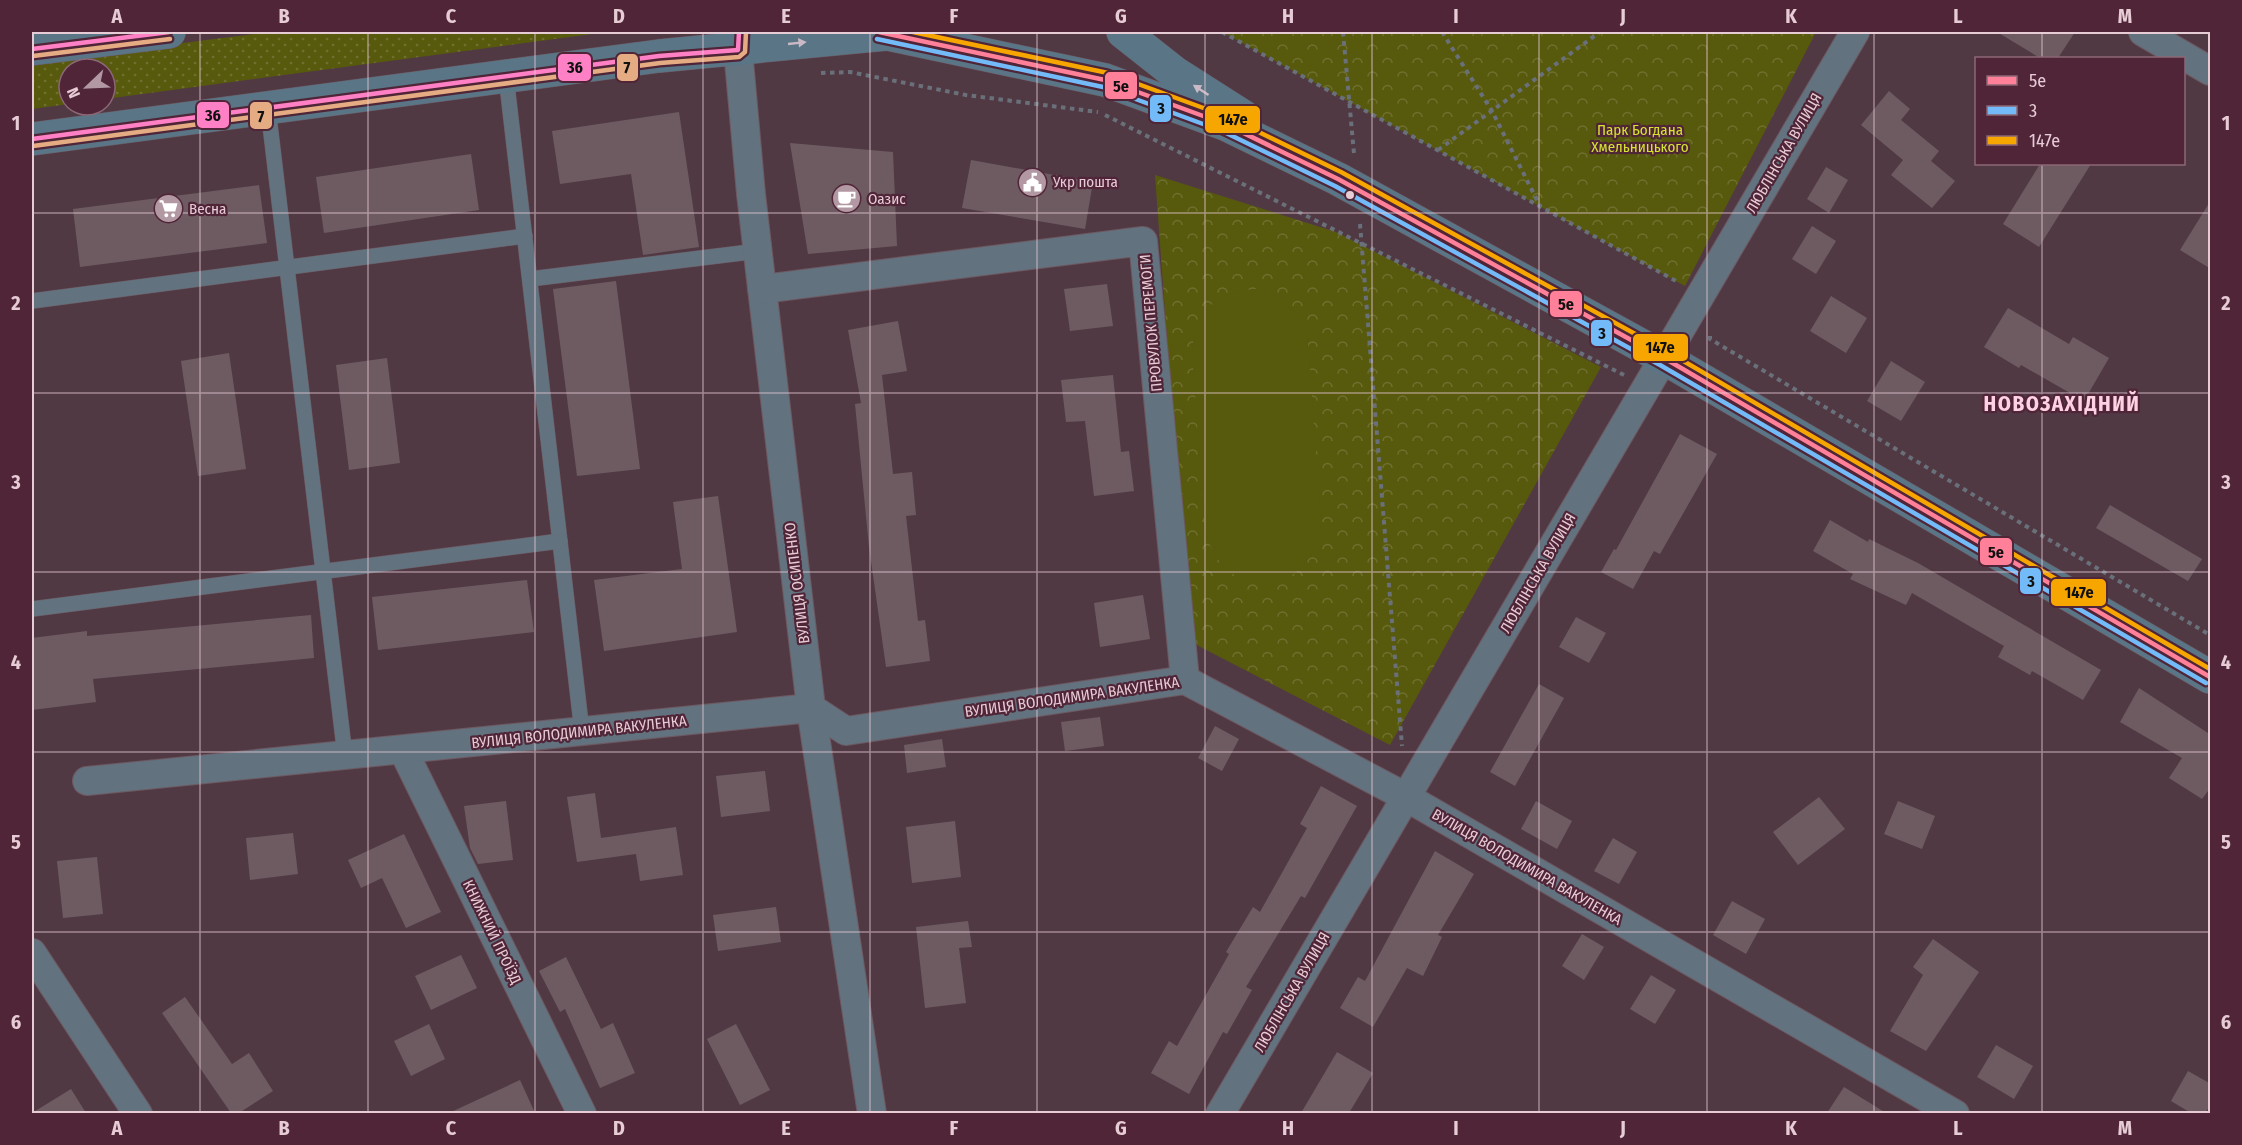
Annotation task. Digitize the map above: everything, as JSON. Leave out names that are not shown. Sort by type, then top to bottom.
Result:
[{"type":"main road","points":[[42,42],[169,32]]},
{"type":"main road","points":[[1123,32],[1175,73],[1348,184]]},
{"type":"main road","points":[[32,139],[659,56],[739,40],[883,33],[999,55],[1105,80],[1225,124],[1348,184],[1664,358],[2211,677]]},
{"type":"street","name":"ЛЮБЛІНСЬКА ВУЛИЦЯ","points":[[1221,1113],[1855,32]]},
{"type":"street","points":[[2143,32],[2211,71]]},
{"type":"street","name":"ВУЛИЦЯ ОСИПЕНКО","points":[[739,40],[762,289],[811,708],[872,1113]]},
{"type":"street","name":"ПРОВУЛОК ПЕРЕМОГИ","points":[[762,289],[1143,241],[1185,680]]},
{"type":"street","name":"ВУЛИЦЯ ВОЛОДИМИРА ВАКУЛЕНКА","points":[[87,781],[811,708],[846,731],[1185,680],[1406,797],[1955,1113]]},
{"type":"street","name":"КНИЖНИЙ ПРОЇЗД","points":[[403,750],[582,1113]]},
{"type":"street","points":[[32,953],[138,1113]]},
{"type":"lane","points":[[506,76],[582,732]]},
{"type":"lane","points":[[268,108],[325,571],[345,756]]},
{"type":"lane","points":[[32,300],[525,236]]},
{"type":"lane","points":[[530,279],[758,251]]},
{"type":"lane","points":[[32,609],[560,541]]},
{"type":"path","points":[[1222,32],[1701,295],[1710,339],[2211,635]]},
{"type":"path","points":[[1343,32],[1348,100],[1348,184],[1362,245],[1406,797]]},
{"type":"path","points":[[1442,32],[1492,111],[1540,206]]},
{"type":"path","points":[[1438,150],[1600,32]]},
{"type":"path","points":[[817,73],[850,72],[966,95],[1101,112],[1647,387]]},
{"type":"green space","points":[[269,32],[607,32],[117,97],[117,57],[72,57]]},
{"type":"green space","name":"Парк Богдана Хмельницького","points":[[1222,32],[1816,32],[1685,286]]},
{"type":"green space","points":[[57,59],[57,106],[32,109],[32,62]]},
{"type":"green space","points":[[1155,175],[1336,232],[1601,367],[1390,745],[1189,641]]},
{"type":"green space","points":[[1256,289],[1284,301],[1296,314],[1305,332],[1308,343],[1321,521],[1314,547],[1302,566],[1286,579],[1267,584],[1248,581],[1230,572],[1215,555],[1205,530],[1192,351],[1198,324],[1210,306],[1229,294]]},
{"type":"building","points":[[1997,32],[2075,32],[2059,57],[2038,57]]},
{"type":"building","points":[[1889,91],[1910,109],[1901,120],[1939,151],[1931,161],[1955,181],[1932,208],[1891,175],[1903,160],[1861,125]]},
{"type":"building","points":[[679,112],[699,247],[643,255],[631,174],[560,184],[552,131]]},
{"type":"building","name":"Оазис","points":[[790,143],[893,152],[897,246],[808,254]]},
{"type":"building","points":[[471,154],[479,210],[324,233],[316,177]]},
{"type":"building","name":"Укр пошта","points":[[971,160],[1093,182],[1085,229],[962,208]]},
{"type":"building","points":[[2039,165],[2090,165],[2039,247],[2003,224]]},
{"type":"building","points":[[1826,167],[1848,180],[1829,213],[1807,199]]},
{"type":"building","points":[[259,185],[267,243],[80,267],[73,209]]},
{"type":"building","points":[[2211,200],[2211,269],[2180,250]]},
{"type":"building","points":[[1812,226],[1836,241],[1816,274],[1792,259]]},
{"type":"building","points":[[616,281],[640,469],[577,476],[553,289]]},
{"type":"building","points":[[1107,284],[1113,326],[1070,331],[1064,289]]},
{"type":"building","points":[[1831,296],[1867,318],[1846,353],[1810,331]]},
{"type":"building","points":[[2008,308],[2069,344],[2073,337],[2109,358],[2084,401],[2021,365],[2019,368],[1984,347]]},
{"type":"building","points":[[898,321],[907,371],[882,375],[893,474],[912,472],[916,515],[906,516],[918,621],[925,620],[930,661],[886,667],[869,547],[855,404],[861,403],[848,330]]},
{"type":"building","points":[[229,353],[246,469],[198,476],[181,361]]},
{"type":"building","points":[[387,358],[400,463],[349,470],[336,365]]},
{"type":"building","points":[[1891,361],[1925,382],[1901,421],[1867,401]]},
{"type":"building","points":[[1113,375],[1121,452],[1129,451],[1134,491],[1094,496],[1085,421],[1066,422],[1061,380]]},
{"type":"building","points":[[1680,434],[1717,454],[1660,554],[1654,551],[1633,589],[1601,572],[1614,549],[1616,550]]},
{"type":"building","points":[[718,496],[737,632],[604,651],[594,580],[682,569],[673,502]]},
{"type":"building","points":[[2110,505],[2202,559],[2188,581],[2096,528]]},
{"type":"building","points":[[1830,520],[1868,542],[1869,539],[1918,563],[2101,670],[2083,700],[2032,671],[2030,675],[1998,657],[2004,646],[1912,593],[1906,605],[1850,579],[1853,574],[1813,551]]},
{"type":"building","points":[[527,580],[534,632],[378,650],[372,597]]},
{"type":"building","points":[[1143,595],[1150,639],[1100,647],[1094,603]]},
{"type":"building","points":[[311,615],[314,658],[93,679],[96,702],[32,710],[32,638],[87,631],[87,636]]},
{"type":"building","points":[[1576,617],[1606,633],[1589,663],[1559,647]]},
{"type":"building","points":[[1539,684],[1564,698],[1515,786],[1490,772]]},
{"type":"building","points":[[2139,688],[2211,735],[2211,787],[2202,799],[2169,778],[2182,758],[2120,722]]},
{"type":"building","points":[[1100,717],[1104,746],[1065,751],[1061,722]]},
{"type":"building","points":[[1215,726],[1239,739],[1222,771],[1198,758]]},
{"type":"building","points":[[942,739],[946,767],[907,773],[904,745]]},
{"type":"building","points":[[765,771],[770,811],[721,817],[716,776]]},
{"type":"building","points":[[1321,786],[1357,806],[1305,898],[1301,896],[1246,987],[1252,990],[1227,1034],[1223,1032],[1189,1094],[1151,1073],[1169,1041],[1177,1046],[1229,954],[1226,952],[1253,907],[1260,912],[1307,828],[1300,824]]},
{"type":"building","points":[[595,793],[601,838],[676,827],[683,875],[640,881],[636,854],[577,862],[567,797]]},
{"type":"building","points":[[1819,797],[1845,829],[1798,865],[1773,832]]},
{"type":"building","points":[[506,801],[513,860],[478,864],[470,848],[464,806]]},
{"type":"building","points":[[1536,801],[1572,821],[1557,849],[1521,829]]},
{"type":"building","points":[[1898,801],[1935,816],[1922,849],[1884,834]]},
{"type":"building","points":[[955,821],[961,877],[912,883],[906,827]]},
{"type":"building","points":[[293,833],[298,874],[250,880],[246,838]]},
{"type":"building","points":[[404,834],[441,912],[406,928],[382,878],[361,888],[348,860]]},
{"type":"building","points":[[1613,838],[1637,852],[1619,884],[1594,871]]},
{"type":"building","points":[[1435,851],[1474,874],[1438,935],[1442,937],[1423,976],[1407,968],[1373,1027],[1340,1008],[1358,977],[1365,981]]},
{"type":"building","points":[[97,857],[103,914],[63,918],[57,861]]},
{"type":"building","points":[[1732,901],[1765,919],[1746,954],[1713,935]]},
{"type":"building","points":[[776,907],[781,942],[718,951],[713,915]]},
{"type":"building","points":[[968,921],[972,947],[959,948],[966,1003],[925,1008],[916,927]]},
{"type":"building","points":[[1582,934],[1604,947],[1584,980],[1562,966]]},
{"type":"building","points":[[1933,939],[1979,972],[1926,1051],[1890,1031],[1923,975],[1913,967]]},
{"type":"building","points":[[461,955],[477,988],[431,1010],[415,976]]},
{"type":"building","points":[[566,957],[601,1029],[613,1023],[635,1073],[600,1088],[565,1009],[560,1012],[539,971]]},
{"type":"building","points":[[1651,975],[1676,990],[1655,1024],[1630,1009]]},
{"type":"building","points":[[185,997],[232,1064],[249,1053],[273,1091],[239,1113],[231,1113],[162,1013]]},
{"type":"building","points":[[429,1024],[445,1059],[411,1076],[394,1041]]},
{"type":"building","points":[[736,1024],[770,1090],[740,1105],[707,1039]]},
{"type":"building","points":[[1996,1045],[2033,1066],[2014,1099],[1977,1077]]},
{"type":"building","points":[[1337,1052],[1373,1073],[1349,1113],[1301,1113]]},
{"type":"building","points":[[2188,1071],[2211,1084],[2211,1105],[2205,1113],[2191,1113],[2171,1101]]},
{"type":"building","points":[[520,1080],[535,1113],[449,1113]]},
{"type":"building","points":[[1844,1087],[1886,1113],[1827,1113]]},
{"type":"building","points":[[71,1089],[86,1113],[32,1113]]},
{"type":"transit line","name":"36","points":[[32,49],[169,32]]},
{"type":"transit line","name":"36","points":[[32,139],[659,56],[738,50],[739,32]]},
{"type":"transit line","name":"7","points":[[33,146],[660,63],[739,57],[745,52],[746,32]]},
{"type":"transit line","name":"5е","points":[[879,32],[1105,80],[1225,124],[1338,179],[1664,358],[2210,677]]},
{"type":"transit line","name":"147е","points":[[913,32],[1108,73],[1228,117],[1341,172],[1668,352],[2210,669]]},
{"type":"transit line","name":"7","points":[[33,56],[170,39]]},
{"type":"transit line","name":"3","points":[[877,39],[1103,87],[1222,131],[1335,186],[1660,365],[2206,683]]},
{"type":"place","name":"Укр пошта","points":[[1032,182]]},
{"type":"place","name":"Оазис","points":[[847,199]]},
{"type":"place","name":"Весна","points":[[168,209]]},
{"type":"district","name":"НОВОЗАХІДНИЙ","points":[[2062,404]]}]
